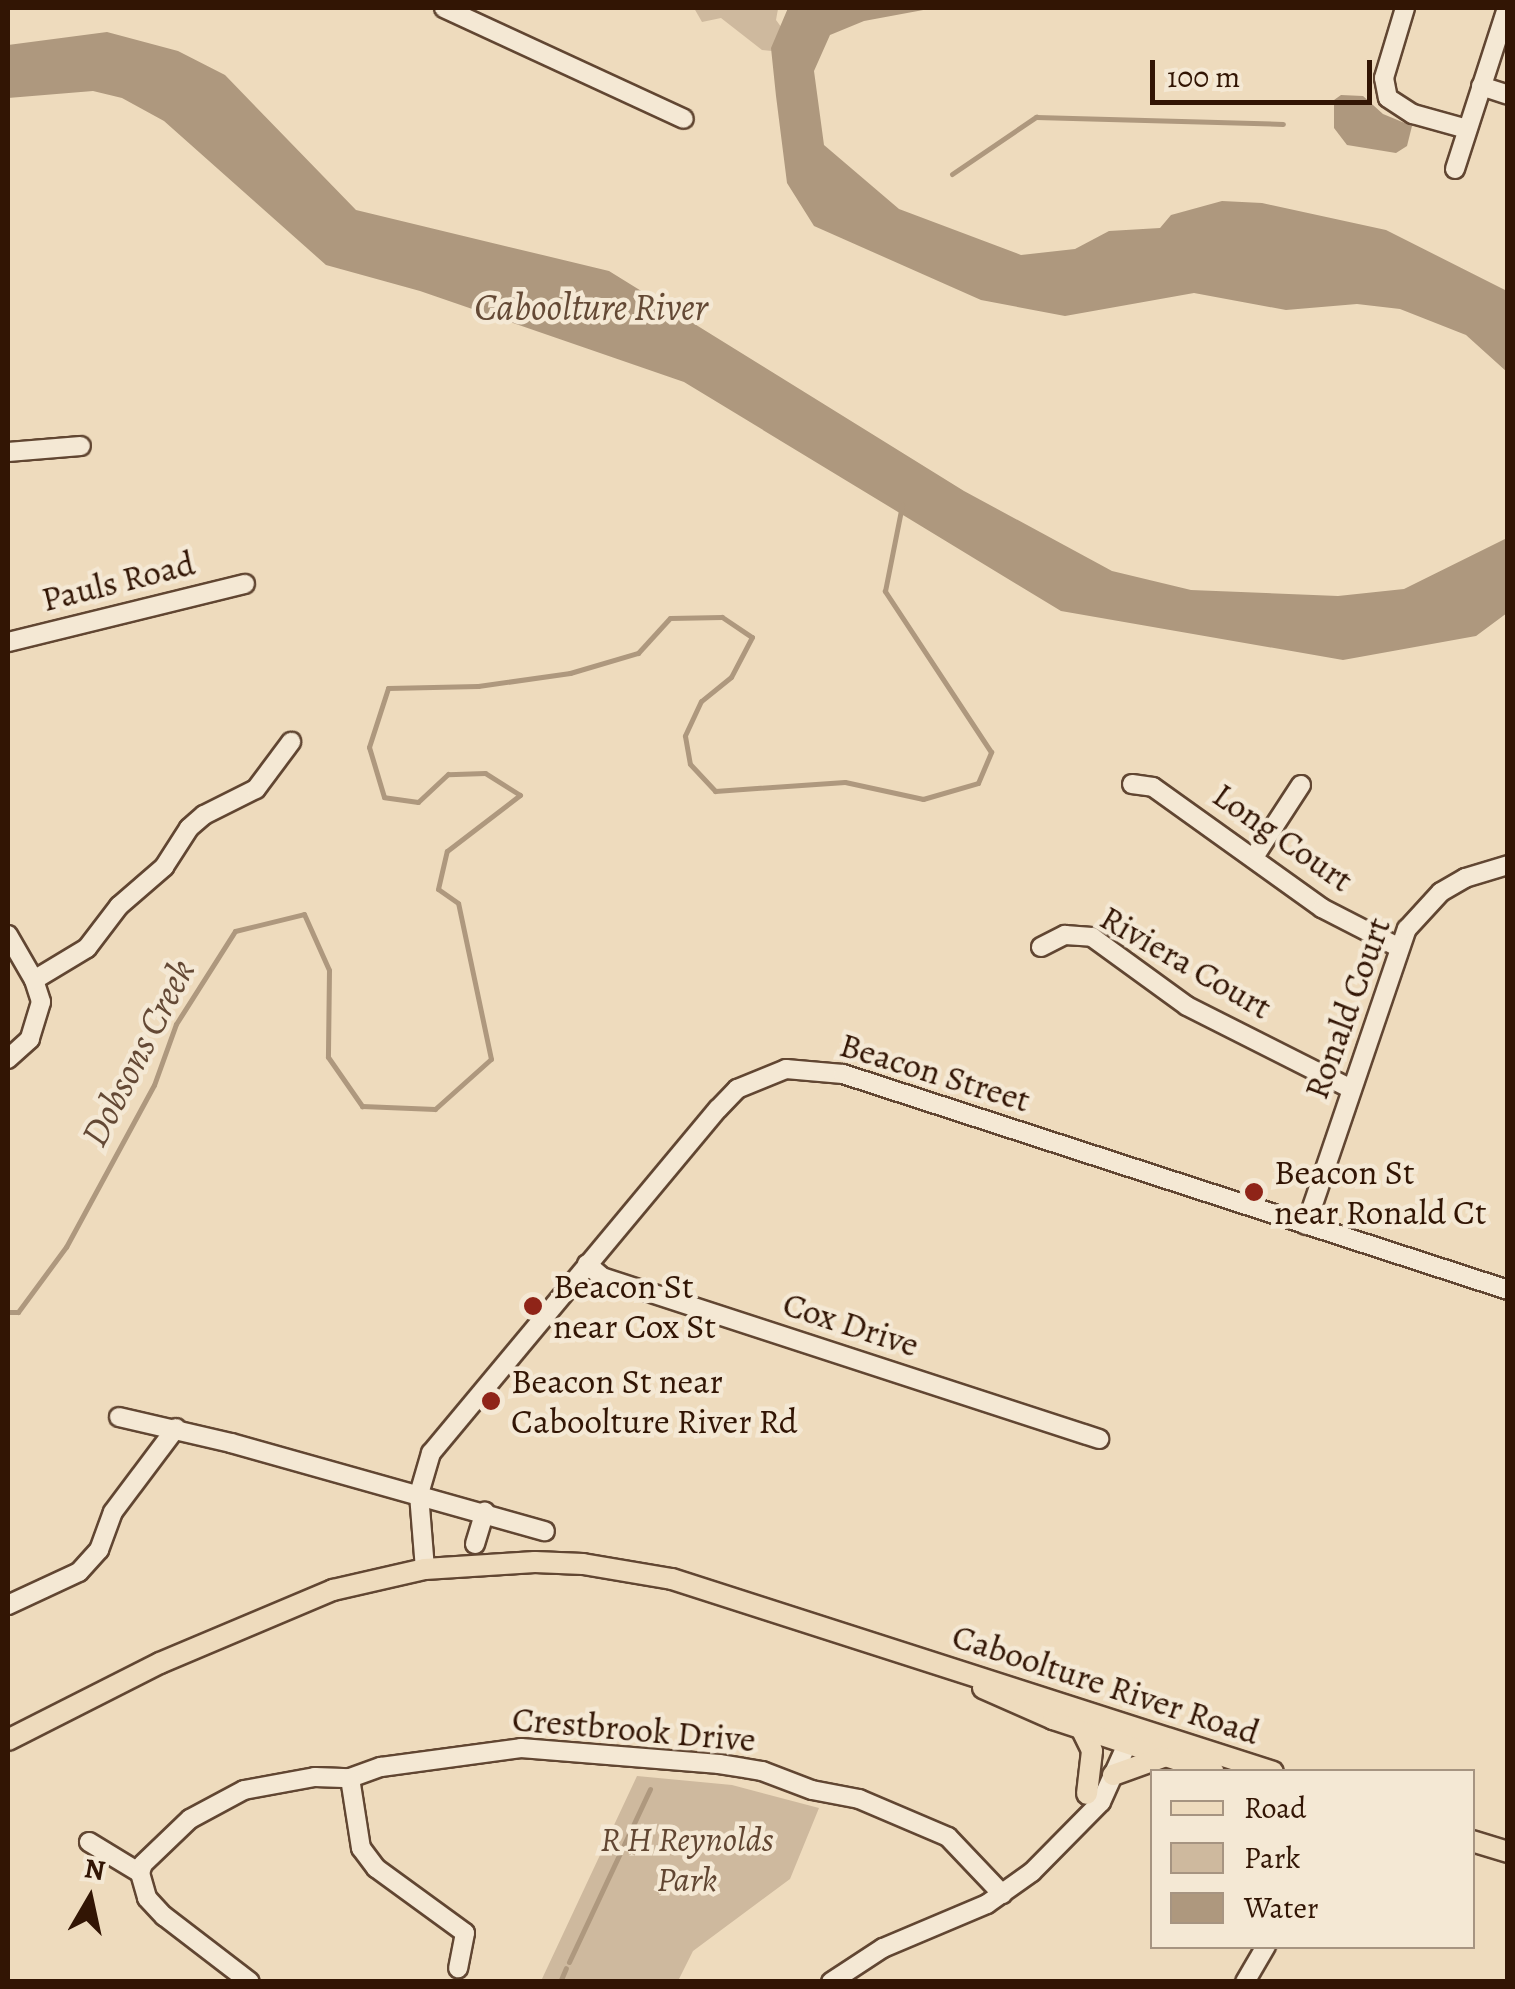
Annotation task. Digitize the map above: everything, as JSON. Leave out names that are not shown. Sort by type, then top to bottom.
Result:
[{"type":"main road","name":"Caboolture River Road","points":[[8,1740],[160,1663],[332,1590],[425,1569],[508,1562],[567,1564],[672,1579],[918,1658],[1126,1733],[1263,1769]]},
{"type":"main road","name":"Caboolture River Road","points":[[918,1658],[1081,1728],[1126,1733],[1166,1756],[1205,1769]]},
{"type":"main road","points":[[1081,1728],[1092,1759],[1087,1794]]},
{"type":"main road","points":[[1113,1775],[1166,1756]]},
{"type":"main road","points":[[1475,1842],[1508,1852]]},
{"type":"street","points":[[1406,8],[1384,78],[1388,98],[1414,114],[1467,129]]},
{"type":"street","points":[[1455,169],[1507,8]]},
{"type":"street","points":[[455,10],[566,62],[582,74],[684,118]]},
{"type":"street","points":[[1482,86],[1508,95]]},
{"type":"street","points":[[8,452],[81,446]]},
{"type":"street","name":"Pauls Road","points":[[8,642],[245,584]]},
{"type":"street","points":[[34,980],[87,948],[119,906],[164,868],[190,828],[204,815],[256,789],[292,742]]},
{"type":"street","name":"Long Court","points":[[1132,784],[1153,787],[1322,908],[1398,946]]},
{"type":"street","points":[[1254,857],[1301,785]]},
{"type":"street","name":"Ronald Court","points":[[1306,1225],[1398,946],[1417,914],[1441,892],[1475,874],[1508,866]]},
{"type":"street","name":"Riviera Court","points":[[1041,947],[1065,935],[1092,937],[1188,1006],[1351,1089]]},
{"type":"street","points":[[8,936],[34,980],[40,1002],[38,1023],[30,1038],[8,1059]]},
{"type":"street","name":"Beacon Street","points":[[425,1569],[419,1494],[431,1452],[737,1089],[762,1075],[810,1067],[843,1074],[1508,1290]]},
{"type":"street","name":"Cox Drive","points":[[587,1264],[602,1277],[1100,1439]]},
{"type":"street","points":[[119,1417],[176,1428],[321,1472],[485,1512],[544,1532]]},
{"type":"street","points":[[8,1605],[79,1572],[100,1550],[113,1512],[176,1428]]},
{"type":"street","points":[[475,1544],[485,1512]]},
{"type":"street","points":[[831,1982],[883,1948],[1002,1894],[1047,1858],[1100,1802],[1126,1733]]},
{"type":"street","points":[[1074,1826],[1087,1794],[1126,1733]]},
{"type":"street","name":"Crestbrook Drive","points":[[140,1873],[143,1864],[190,1819],[244,1790],[315,1777],[350,1778],[382,1767],[521,1748],[589,1756],[635,1755],[762,1771],[927,1824],[966,1852],[1002,1894]]},
{"type":"street","points":[[350,1778],[361,1848],[376,1868],[465,1933],[458,1968]]},
{"type":"street","points":[[89,1842],[140,1873],[147,1898],[164,1916],[250,1982]]},
{"type":"street","points":[[1245,1982],[1264,1949]]},
{"type":"green space","points":[[694,8],[801,8],[778,9],[776,20],[790,39],[782,52],[762,50],[721,18],[702,22]]},
{"type":"green space","name":"R H Reynolds Park","points":[[637,1776],[732,1785],[819,1808],[790,1879],[693,1951],[678,1981],[541,1981]]},
{"type":"water","points":[[788,8],[934,8],[864,21],[830,35],[814,71],[824,145],[899,209],[1021,255],[1075,249],[1109,231],[1160,228],[1171,215],[1222,201],[1262,203],[1386,230],[1507,291],[1507,372],[1466,335],[1400,309],[1357,304],[1286,310],[1194,293],[1065,316],[981,300],[814,226],[787,183],[776,96],[771,48]]},
{"type":"water","name":"Caboolture River","points":[[107,32],[178,51],[225,75],[356,210],[609,271],[964,491],[1112,571],[1191,590],[1338,596],[1404,589],[1507,538],[1507,613],[1476,636],[1343,660],[1061,611],[684,382],[420,291],[326,265],[164,121],[122,98],[93,91],[8,98],[8,45]]},
{"type":"water","points":[[1341,95],[1363,96],[1383,114],[1412,126],[1407,146],[1396,153],[1347,145],[1334,128],[1334,100]]},
{"type":"waterway","points":[[952,174],[1036,117],[1283,124]]},
{"type":"waterway","name":"Dobsons Creek","points":[[8,1312],[18,1312],[66,1247],[154,1085],[176,1024],[235,931],[304,914],[329,970],[328,1057],[362,1106],[435,1109],[491,1059],[458,903],[438,889],[447,851],[520,795],[485,773],[448,774],[418,802],[384,797],[369,747],[388,688],[478,686],[570,673],[638,653],[670,618],[722,617],[752,637],[731,677],[701,701],[685,736],[690,764],[715,791],[845,782],[923,799],[978,783],[991,752],[885,591],[902,505]]},
{"type":"waterway","points":[[569,1962],[650,1789]]},
{"type":"waterway","points":[[560,1982],[566,1968]]},
{"type":"place","name":"Beacon St near Ronald Ct","points":[[1254,1192]]},
{"type":"place","name":"Beacon St near Cox St","points":[[533,1306]]},
{"type":"place","name":"Beacon St near Caboolture River Rd","points":[[491,1401]]}]
